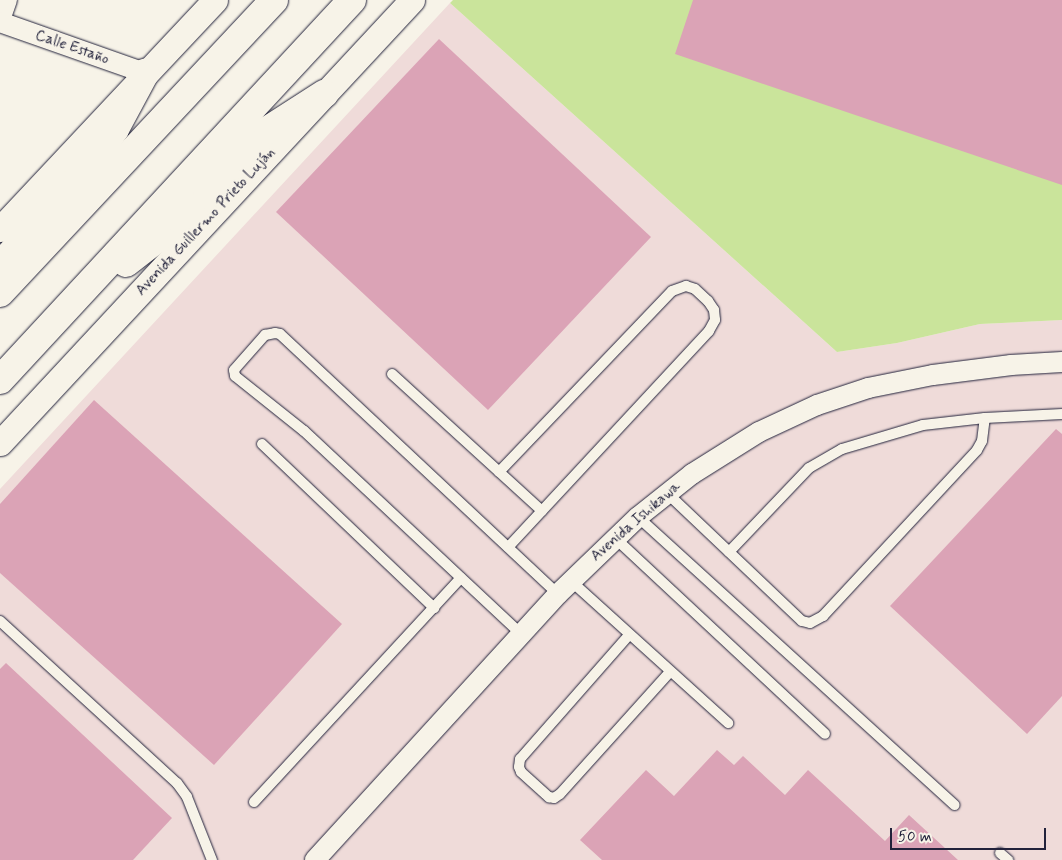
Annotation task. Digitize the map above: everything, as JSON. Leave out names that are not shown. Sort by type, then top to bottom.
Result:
[{"type":"main road","points":[[0,293],[274,0]]},
{"type":"main road","points":[[0,380],[352,0]]},
{"type":"main road","points":[[0,266],[92,162],[115,129],[145,73]]},
{"type":"main road","points":[[63,311],[180,220],[208,195],[268,130],[324,94]]},
{"type":"street","points":[[0,21],[7,0]]},
{"type":"street","points":[[0,229],[215,0]]},
{"type":"street","name":"Avenida Guillermo Prieto Luján","points":[[0,444],[412,0]]},
{"type":"street","name":"Calle Estaño","points":[[0,21],[145,73]]},
{"type":"street","name":"Avenida Ishikawa","points":[[314,860],[564,587],[638,517],[692,474],[759,432],[817,405],[868,388],[933,375],[1011,365],[1062,362]]},
{"type":"lane","points":[[499,472],[664,298],[678,288],[686,286],[695,288],[708,301],[714,310],[714,320],[709,331],[508,548]]},
{"type":"lane","points":[[520,633],[304,431],[234,376],[234,370],[265,335],[275,332],[280,334],[508,548],[629,635],[728,723]]},
{"type":"lane","points":[[392,374],[542,511]]},
{"type":"lane","points":[[729,552],[809,468],[842,449],[923,426],[986,418],[1062,414]]},
{"type":"lane","points":[[667,493],[802,621],[810,623],[818,620],[977,450],[982,441],[986,418]]},
{"type":"lane","points":[[262,444],[434,608]]},
{"type":"lane","points":[[638,517],[954,805]]},
{"type":"lane","points":[[615,538],[825,734]]},
{"type":"lane","points":[[254,802],[461,578]]},
{"type":"lane","points":[[0,621],[177,783],[187,797],[212,860]]},
{"type":"lane","points":[[629,635],[520,759],[521,772],[542,791],[549,797],[554,798],[560,794],[670,672]]},
{"type":"shaded area","points":[[450,3],[837,352],[897,343],[980,324],[1062,320],[1062,860],[0,860],[0,489]]},
{"type":"green space","points":[[453,0],[1062,0],[1062,320],[980,324],[897,343],[837,352],[450,3]]},
{"type":"building","points":[[693,0],[1062,0],[1062,185],[675,54]]},
{"type":"building","points":[[439,39],[651,237],[488,410],[276,212]]},
{"type":"building","points":[[94,400],[342,624],[214,765],[0,573],[0,504]]},
{"type":"building","points":[[1056,429],[1062,434],[1062,696],[1027,734],[890,606]]},
{"type":"building","points":[[6,663],[172,818],[133,860],[0,860],[0,669]]},
{"type":"building","points":[[717,750],[734,765],[743,756],[785,795],[808,770],[885,841],[909,815],[958,860],[602,860],[580,840],[646,770],[674,796]]}]
